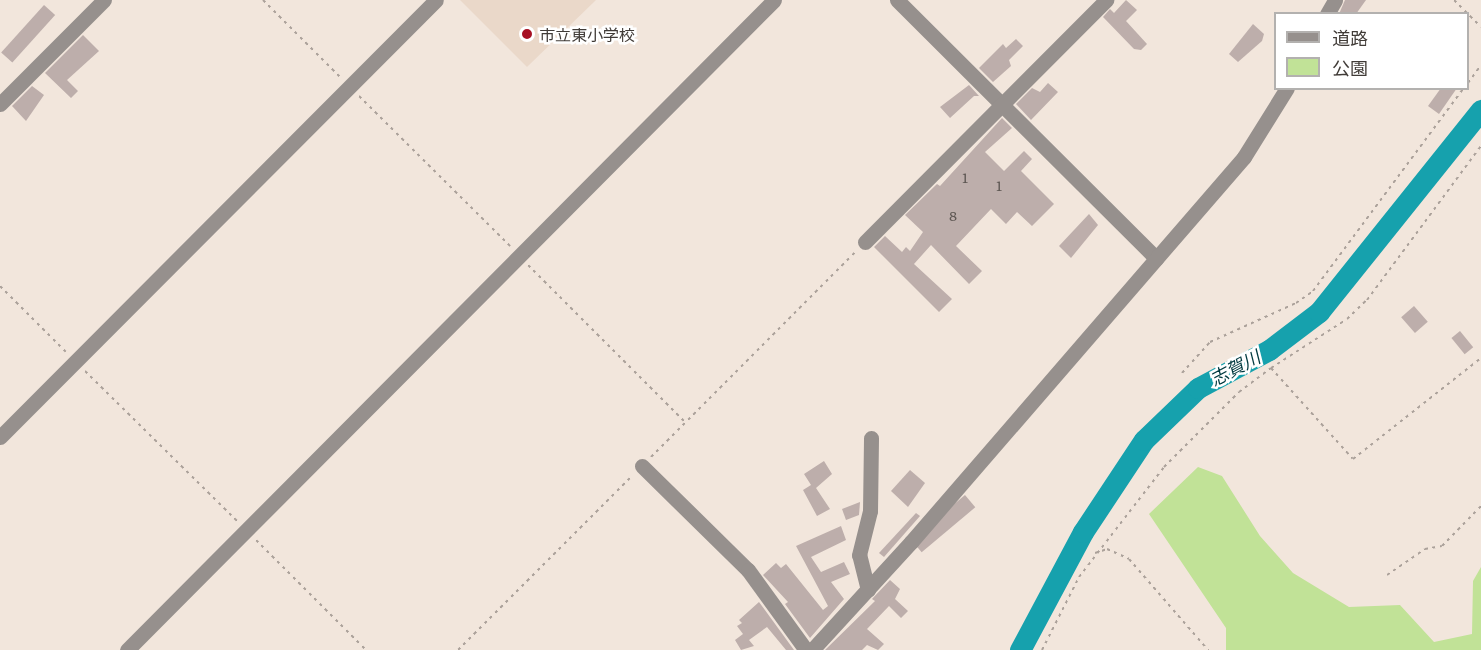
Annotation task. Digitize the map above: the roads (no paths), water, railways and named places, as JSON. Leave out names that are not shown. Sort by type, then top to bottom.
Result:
[{"type":"street","points":[[0,104],[104,0]]},
{"type":"street","points":[[0,437],[436,0]]},
{"type":"street","points":[[127,650],[774,0]]},
{"type":"street","points":[[897,0],[1156,258]]},
{"type":"street","points":[[865,242],[1106,0]]},
{"type":"street","points":[[812,650],[868,590],[1244,157],[1286,90]]},
{"type":"street","points":[[868,590],[859,555],[870,511],[871,438]]},
{"type":"street","points":[[642,466],[748,570],[806,650]]},
{"type":"waterway","name":"志賀川","points":[[1020,650],[1083,532],[1144,440],[1198,388],[1269,350],[1319,312],[1481,110]]},
{"type":"place","name":"市立東小学校","points":[[527,34]]}]
